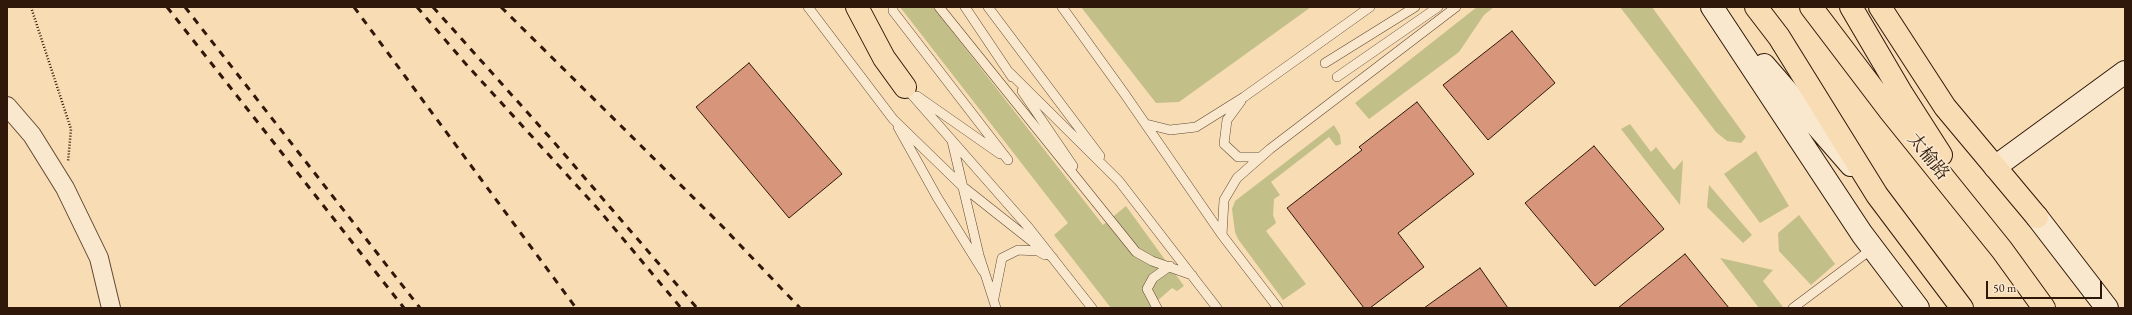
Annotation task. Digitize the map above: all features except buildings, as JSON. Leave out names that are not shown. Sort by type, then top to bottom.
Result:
[{"type":"highway","points":[[857,7],[884,58],[905,87]]},
{"type":"highway","points":[[1756,7],[1779,37],[1877,195],[1962,308]]},
{"type":"highway","name":"太榆路","points":[[1811,7],[1890,111],[2002,250],[2044,308]]},
{"type":"highway","points":[[1852,7],[1902,94],[2002,250]]},
{"type":"highway","points":[[1852,7],[1945,107],[2037,217]]},
{"type":"highway","points":[[1880,7],[1945,107]]},
{"type":"main road","points":[[1713,7],[1877,195]]},
{"type":"main road","points":[[1713,7],[1873,248],[1918,308]]},
{"type":"main road","points":[[1995,167],[2125,72]]},
{"type":"main road","points":[[2037,217],[2091,308]]},
{"type":"main road","points":[[2037,217],[2107,308]]},
{"type":"street","points":[[7,106],[32,135],[65,188],[99,258],[111,308]]},
{"type":"lane","points":[[808,7],[893,119],[937,198],[984,271]]},
{"type":"lane","points":[[892,7],[893,11],[1008,160],[905,87]]},
{"type":"lane","points":[[939,7],[1136,252],[1152,261],[1170,266],[1192,275]]},
{"type":"lane","points":[[965,7],[1112,223]]},
{"type":"lane","points":[[988,7],[1217,308]]},
{"type":"lane","points":[[1062,7],[1146,124],[1222,235],[1278,308]]},
{"type":"lane","points":[[1146,124],[1170,130],[1196,126],[1244,97],[1370,7]]},
{"type":"lane","points":[[1325,63],[1415,7]]},
{"type":"lane","points":[[1337,77],[1438,7]]},
{"type":"lane","points":[[1222,235],[1224,200],[1237,178],[1261,157],[1456,7]]},
{"type":"lane","points":[[1010,73],[1119,181]]},
{"type":"lane","points":[[905,87],[1029,228],[1092,308]]},
{"type":"lane","points":[[1244,97],[1227,120],[1224,144],[1238,157],[1261,157]]},
{"type":"lane","points":[[893,119],[962,186],[1053,258]]},
{"type":"lane","points":[[951,139],[984,271],[995,305]]},
{"type":"lane","points":[[1793,308],[1873,248]]},
{"type":"lane","points":[[995,305],[1002,258],[1018,250],[1038,251],[1053,258]]},
{"type":"lane","points":[[1157,308],[1147,289],[1153,278],[1170,266]]},
{"type":"path","points":[[31,7],[71,129],[65,188]]},
{"type":"shaded area","points":[[900,7],[933,7],[1103,225],[1126,206],[1184,286],[1177,291],[1172,288],[1149,308],[1111,308],[1054,235],[1068,223]]},
{"type":"shaded area","points":[[1081,7],[1311,7],[1179,102],[1156,103]]},
{"type":"shaded area","points":[[1477,7],[1494,7],[1484,15],[1459,52],[1369,119],[1355,103]]},
{"type":"shaded area","points":[[1620,7],[1652,7],[1746,137],[1741,143],[1727,141],[1716,132]]},
{"type":"shaded area","points":[[1630,124],[1651,152],[1656,147],[1674,170],[1683,160],[1680,205],[1621,129]]},
{"type":"shaded area","points":[[1334,125],[1340,135],[1341,144],[1336,146],[1329,137],[1271,182],[1280,195],[1274,199],[1273,215],[1276,223],[1266,231],[1306,284],[1283,300],[1238,239],[1235,232],[1232,209],[1235,201]]},
{"type":"shaded area","points":[[1756,151],[1789,206],[1760,223],[1724,174]]},
{"type":"shaded area","points":[[1709,185],[1752,235],[1743,243],[1707,207]]},
{"type":"shaded area","points":[[1799,215],[1835,264],[1811,285],[1779,251],[1778,233]]},
{"type":"shaded area","points":[[1720,258],[1773,270],[1763,281],[1783,307],[1759,308]]},
{"type":"railway","points":[[167,7],[404,308]]},
{"type":"railway","points":[[185,7],[420,308]]},
{"type":"railway","points":[[354,7],[576,308]]},
{"type":"railway","points":[[417,7],[465,63],[599,210],[681,308]]},
{"type":"railway","points":[[433,7],[553,141],[697,308]]},
{"type":"railway","points":[[501,7],[721,225],[800,308]]}]
